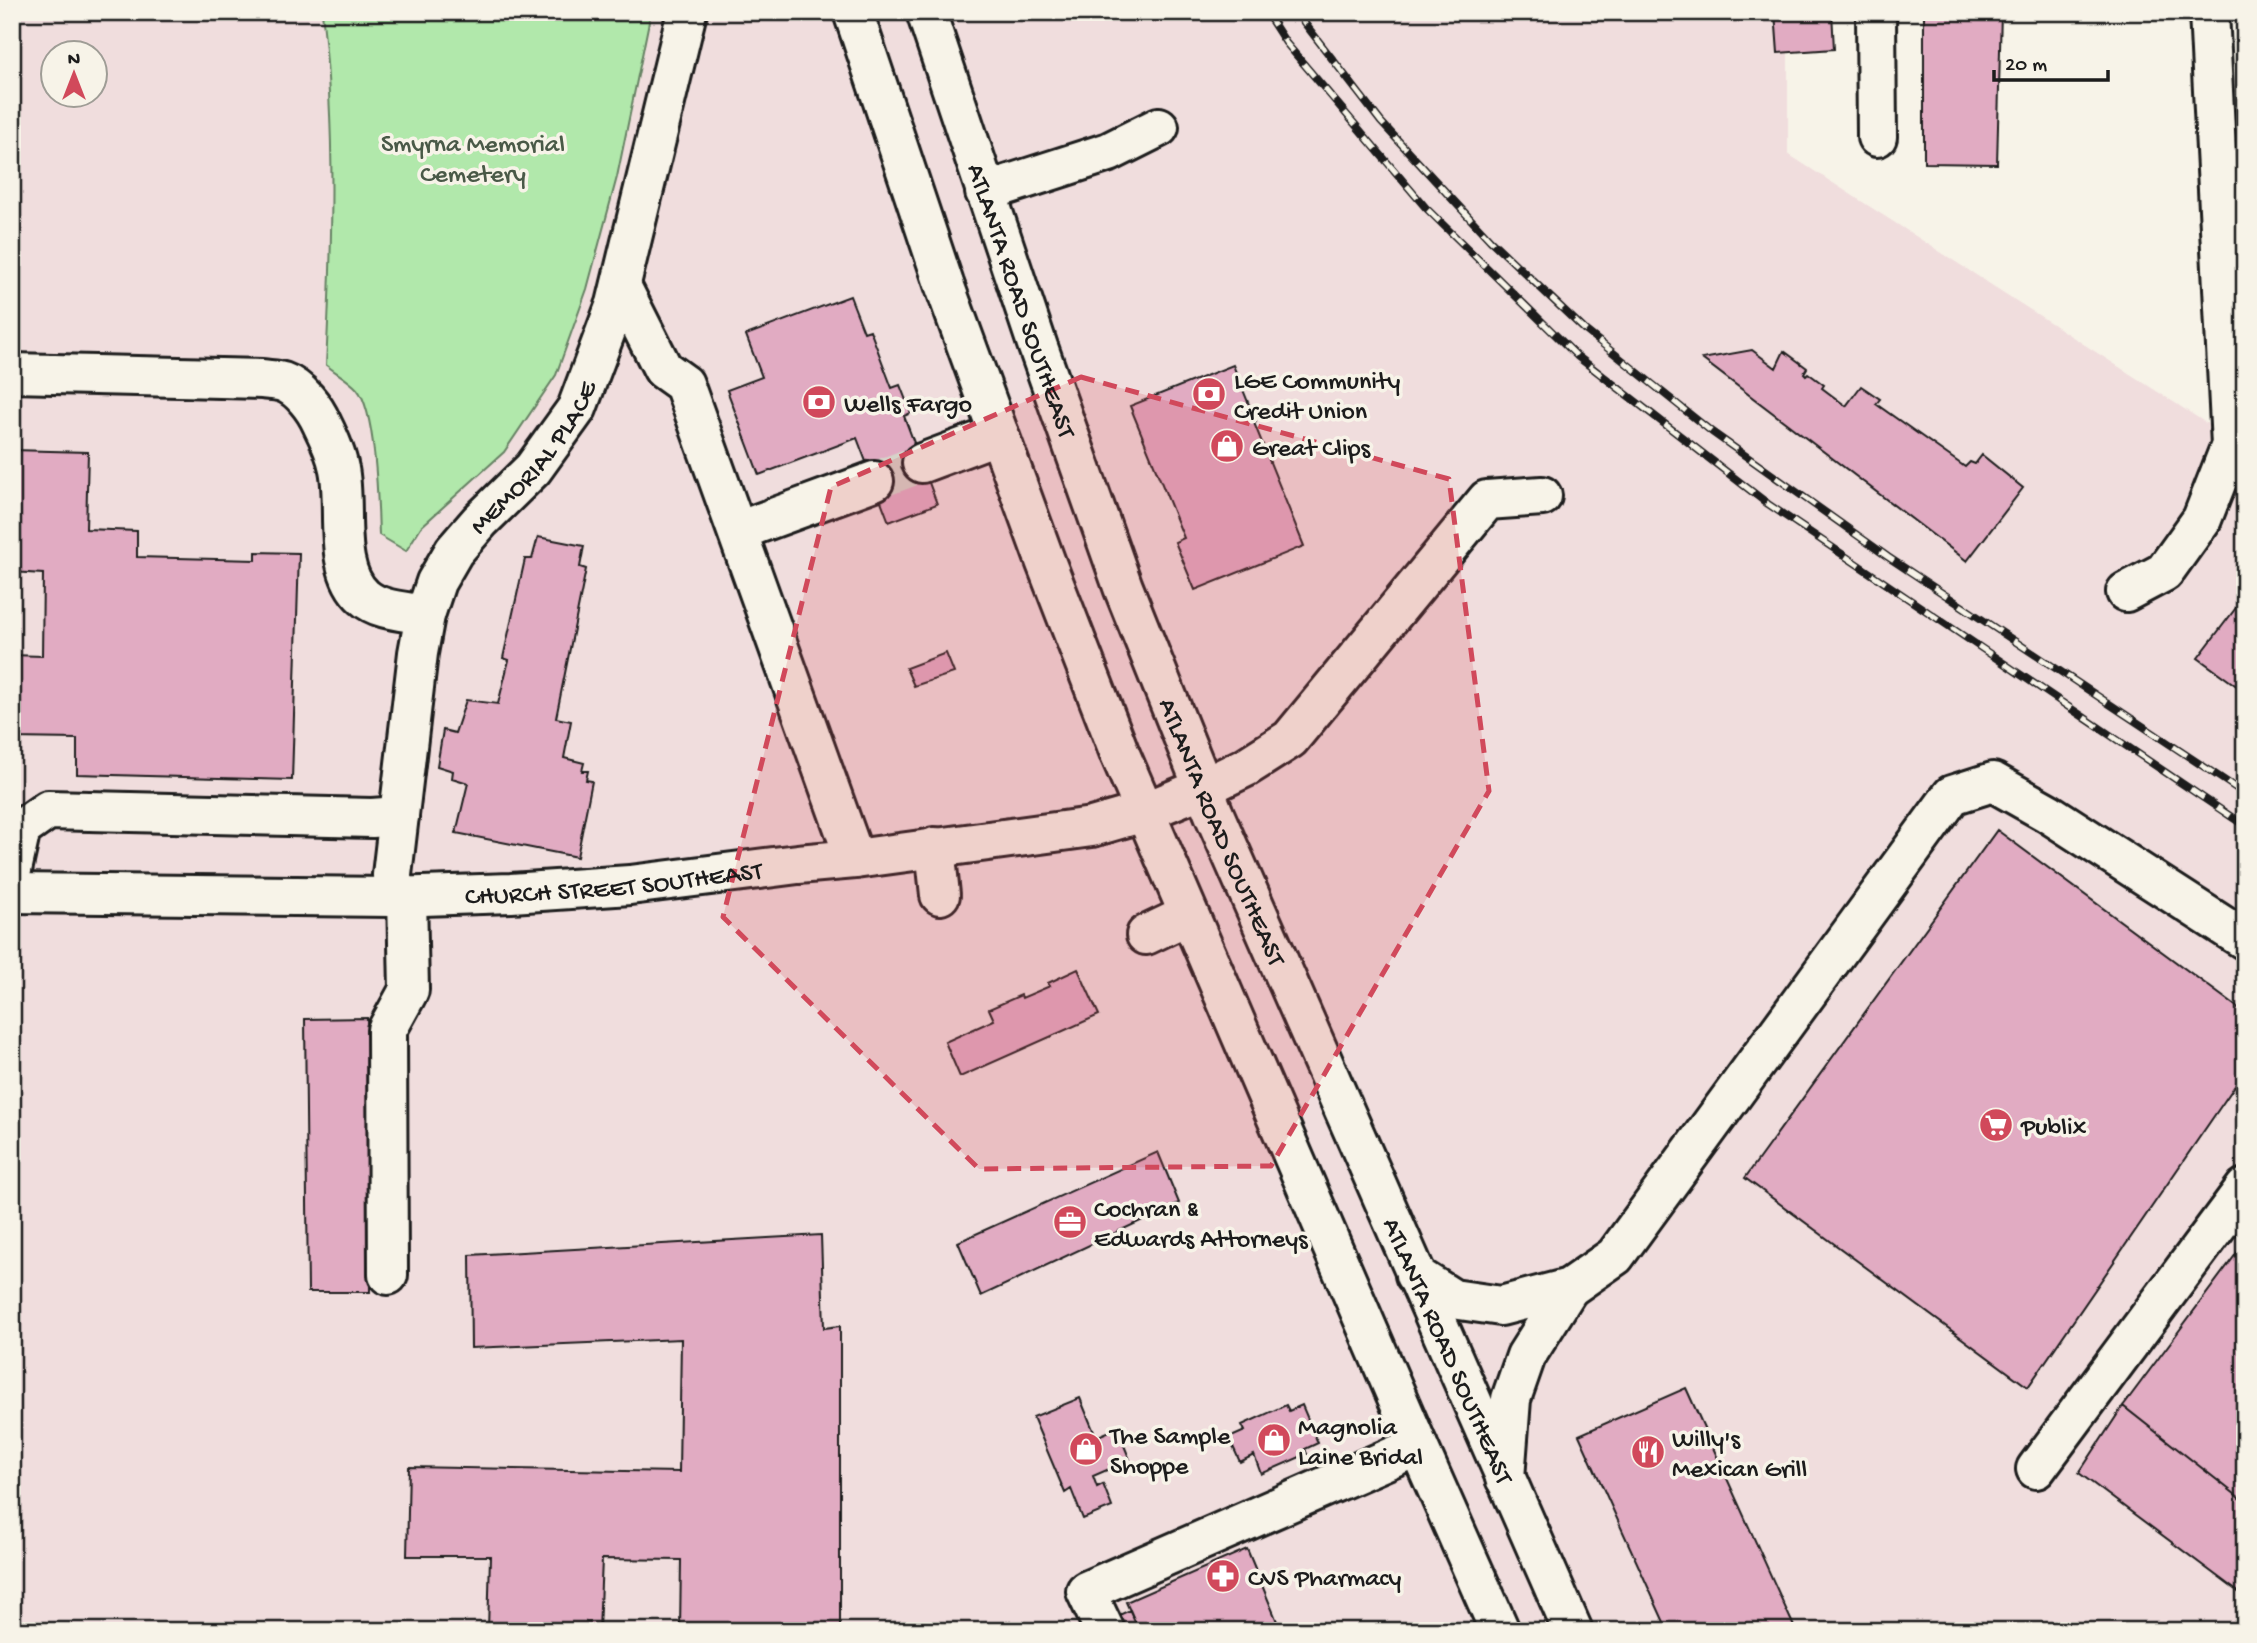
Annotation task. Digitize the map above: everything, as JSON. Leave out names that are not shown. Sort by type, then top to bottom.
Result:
[{"type":"main road","name":"MEMORIAL PLACE","points":[[388,1275],[387,1030],[409,990],[400,896],[392,875],[425,615],[436,582],[454,551],[533,469],[578,408],[621,286],[687,12]]},
{"type":"main road","points":[[853,12],[944,284],[1061,602],[1144,812],[1500,1631]]},
{"type":"main road","name":"ATLANTA ROAD SOUTHEAST","points":[[926,12],[985,192],[1122,587],[1203,788],[1573,1631]]},
{"type":"main road","points":[[1876,12],[1877,137]]},
{"type":"main road","points":[[2126,592],[2164,572],[2202,519],[2231,445],[2209,12]]},
{"type":"main road","points":[[985,192],[1109,152],[1159,127]]},
{"type":"main road","points":[[621,286],[663,369],[684,384],[855,859]]},
{"type":"main road","points":[[12,373],[262,379],[282,382],[297,390],[316,412],[330,441],[339,469],[345,565],[352,582],[363,597],[376,605],[425,615]]},
{"type":"main road","points":[[922,463],[999,434]]},
{"type":"main road","points":[[738,531],[874,481]]},
{"type":"main road","name":"CHURCH STREET SOUTHEAST","points":[[12,893],[400,896],[511,893],[630,885],[855,859],[1093,827],[1144,812],[1203,788],[1246,767],[1290,739],[1487,500],[1542,496]]},
{"type":"main road","points":[[1415,1275],[1453,1299],[1501,1306],[1569,1288],[1615,1256],[1952,795],[1993,782],[2048,813],[2245,940]]},
{"type":"main road","points":[[12,870],[21,829],[48,810],[372,818],[399,816]]},
{"type":"main road","points":[[935,847],[940,895]]},
{"type":"main road","points":[[1146,934],[1188,915]]},
{"type":"main road","points":[[2036,1469],[2245,1188]]},
{"type":"main road","points":[[1505,1478],[1511,1399],[1526,1356],[1569,1288]]},
{"type":"main road","points":[[1105,1631],[1086,1591],[1418,1447]]},
{"type":"highlighted area","points":[[1081,377],[1449,479],[1489,791],[1271,1166],[979,1169],[723,917],[831,487]]},
{"type":"shaded area","points":[[12,12],[1788,12],[1788,154],[2245,448],[2245,1631],[12,1631]]},
{"type":"green space","name":"Smyrna Memorial Cemetery","points":[[322,12],[651,12],[617,177],[587,289],[556,375],[504,452],[421,527],[406,551],[379,535],[375,459],[363,400],[354,386],[326,365],[331,144]]},
{"type":"building","points":[[1775,12],[1832,12],[1834,49],[1778,53]]},
{"type":"building","points":[[1924,12],[2001,12],[1997,164],[1924,163]]},
{"type":"building","name":"Wells Fargo","points":[[850,296],[864,332],[870,330],[892,388],[900,385],[911,413],[904,416],[937,504],[889,522],[857,438],[759,475],[727,390],[762,377],[746,335]]},
{"type":"building","points":[[1752,350],[1776,368],[1784,351],[1807,368],[1804,373],[1806,375],[1808,373],[1824,385],[1822,388],[1846,406],[1861,386],[1880,399],[1876,404],[1965,467],[1970,462],[1975,464],[1982,455],[2023,488],[1967,561],[1702,359]]},
{"type":"building","points":[[1233,365],[1304,546],[1195,590],[1175,542],[1184,538],[1130,406]]},
{"type":"building","points":[[12,450],[88,452],[86,529],[137,531],[137,557],[256,560],[256,552],[299,553],[292,780],[77,774],[77,739],[12,738],[12,655],[42,656],[43,574],[12,572]]},
{"type":"building","points":[[538,537],[584,546],[580,567],[586,569],[556,718],[571,721],[564,758],[584,763],[582,771],[588,771],[586,780],[592,781],[577,857],[456,833],[468,783],[452,778],[453,771],[437,766],[443,730],[455,733],[466,700],[498,704],[509,660],[503,658],[525,559],[532,559]]},
{"type":"building","points":[[2245,596],[2245,692],[2198,658]]},
{"type":"building","points":[[946,653],[954,673],[914,686],[906,668]]},
{"type":"building","name":"Publix","points":[[1997,830],[2245,1013],[2245,1071],[2028,1387],[1745,1178]]},
{"type":"building","points":[[1078,969],[1099,1015],[960,1077],[945,1042],[994,1020],[989,1009],[1050,986],[1048,983]]},
{"type":"building","points":[[367,1018],[370,1292],[308,1292],[305,1019]]},
{"type":"building","name":"Cochran & Edwards Attorneys","points":[[1158,1152],[1179,1203],[981,1296],[958,1242]]},
{"type":"building","points":[[821,1235],[824,1328],[840,1326],[840,1631],[680,1631],[681,1560],[602,1559],[599,1631],[488,1631],[490,1556],[407,1556],[409,1467],[679,1472],[681,1339],[471,1348],[470,1255]]},
{"type":"building","points":[[2245,1242],[2245,1502],[2123,1406]]},
{"type":"building","points":[[1686,1388],[1796,1631],[1668,1631],[1579,1435]]},
{"type":"building","name":"The Sample Shoppe","points":[[1080,1398],[1096,1437],[1117,1428],[1130,1460],[1093,1476],[1097,1487],[1103,1484],[1112,1507],[1083,1519],[1071,1489],[1065,1493],[1033,1417]]},
{"type":"building","name":"Magnolia Laine Bridal","points":[[1286,1405],[1289,1411],[1302,1405],[1318,1443],[1305,1449],[1307,1454],[1261,1474],[1254,1455],[1240,1462],[1229,1438],[1245,1431],[1242,1425]]},
{"type":"building","points":[[2123,1406],[2245,1502],[2245,1597],[2079,1473]]},
{"type":"building","name":"CVS Pharmacy","points":[[1247,1549],[1281,1631],[1139,1631],[1126,1602]]},
{"type":"building","points":[[1130,1610],[1139,1631],[1108,1631],[1104,1622]]},
{"type":"tunnel","points":[[874,481],[922,463]]},
{"type":"railway","points":[[1266,12],[1286,43],[1426,208],[1577,356],[1768,504],[2245,826]]},
{"type":"railway","points":[[1296,12],[1381,122],[1490,240],[1585,330],[1712,432],[1888,557],[2245,794]]},
{"type":"place","name":"LGE Community Credit Union","points":[[1209,394]]},
{"type":"place","name":"Wells Fargo","points":[[819,402]]},
{"type":"place","name":"Great Clips","points":[[1227,446]]},
{"type":"place","name":"Publix","points":[[1996,1125]]},
{"type":"place","name":"Cochran & Edwards Attorneys","points":[[1070,1222]]},
{"type":"place","name":"Magnolia Laine Bridal","points":[[1274,1440]]},
{"type":"place","name":"The Sample Shoppe","points":[[1086,1449]]},
{"type":"place","name":"Willy's Mexican Grill","points":[[1648,1452]]},
{"type":"place","name":"CVS Pharmacy","points":[[1223,1576]]}]
